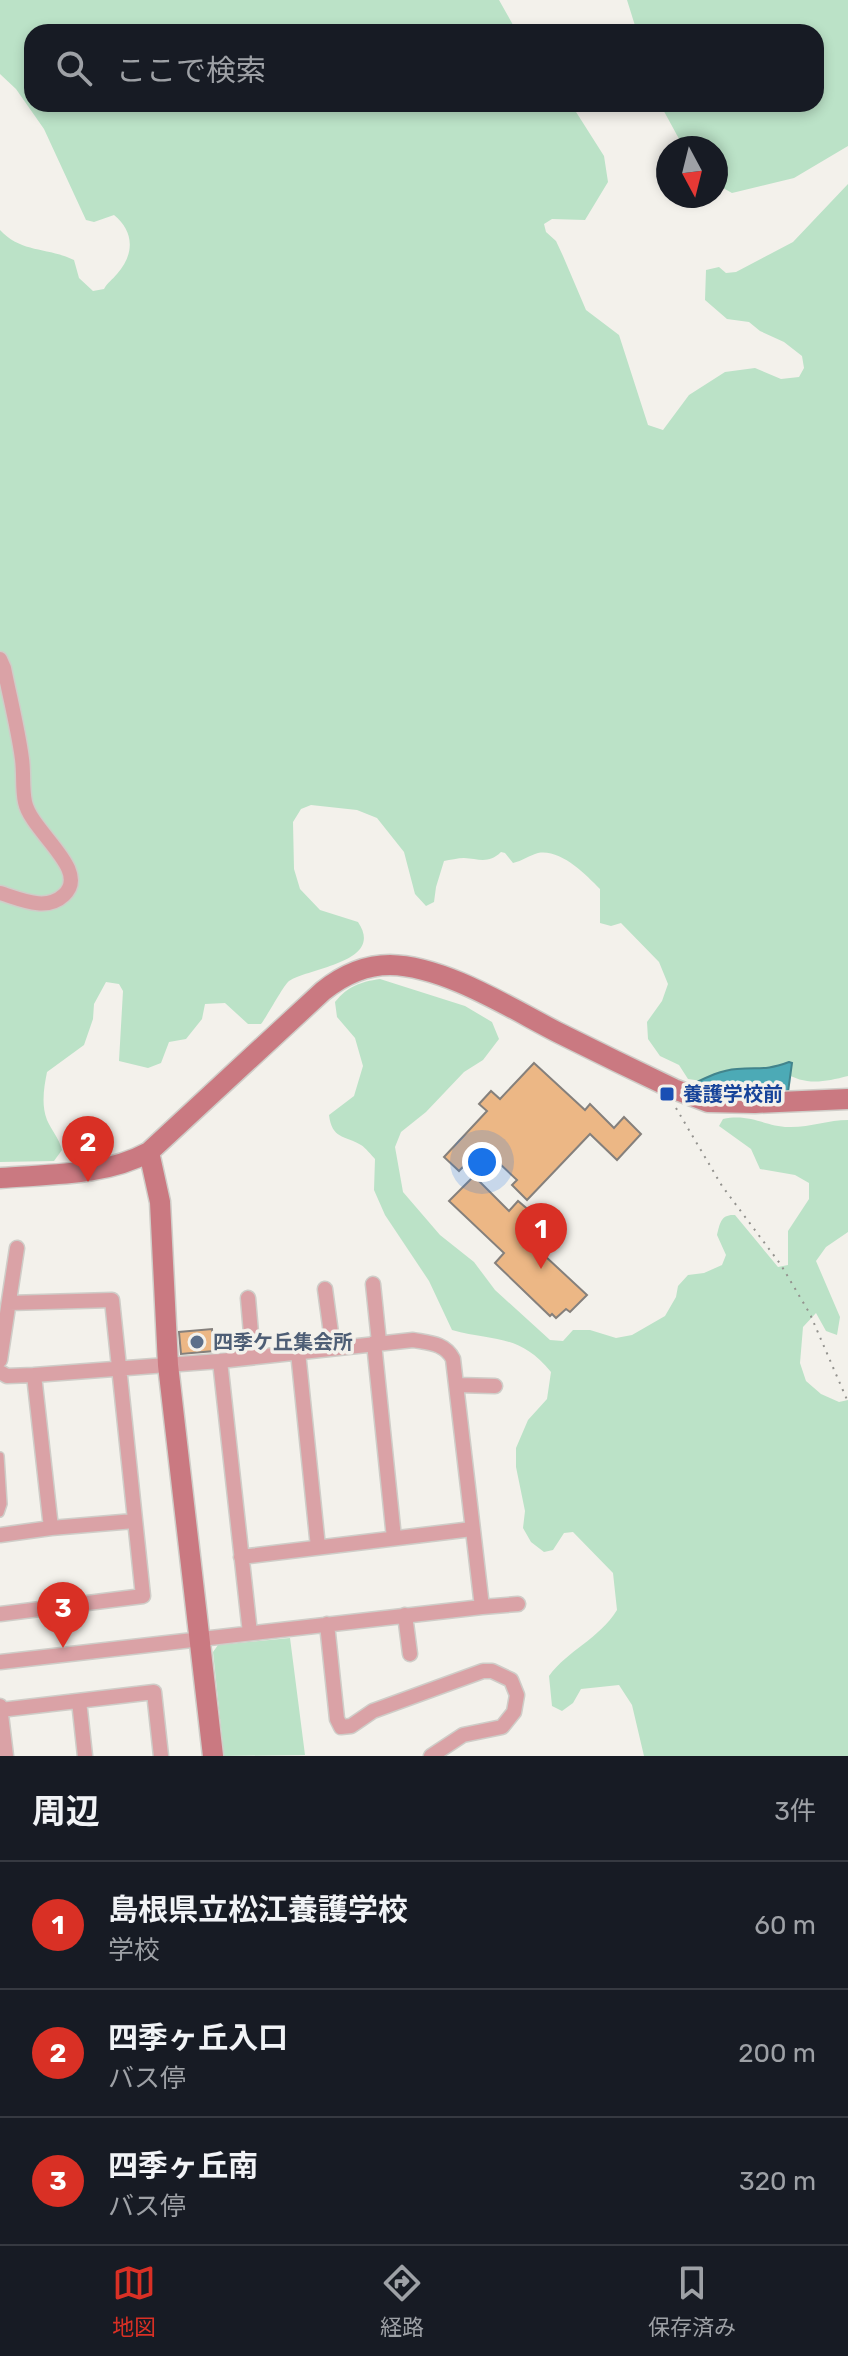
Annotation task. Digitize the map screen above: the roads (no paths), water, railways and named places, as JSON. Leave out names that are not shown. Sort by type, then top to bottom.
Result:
[{"type":"street","points":[[0,659],[22,760],[25,803],[35,826],[71,870],[72,880],[70,889],[58,900],[38,904],[0,893]]},
{"type":"street","points":[[0,1178],[106,1168],[135,1160],[149,1152],[323,991],[345,976],[371,966],[406,966],[429,971],[681,1092],[708,1102],[848,1099]]},
{"type":"street","points":[[149,1152],[160,1202],[168,1365],[213,1756]]},
{"type":"street","points":[[0,1360],[17,1248]]},
{"type":"street","points":[[373,1284],[394,1538]]},
{"type":"street","points":[[325,1289],[333,1348]]},
{"type":"street","points":[[248,1298],[253,1357]]},
{"type":"street","points":[[0,1614],[143,1596],[112,1300],[9,1303]]},
{"type":"street","points":[[0,1373],[7,1376],[118,1371],[413,1340],[447,1349],[453,1359],[457,1385],[482,1607]]},
{"type":"street","points":[[298,1352],[318,1547]]},
{"type":"street","points":[[220,1361],[250,1633]]},
{"type":"street","points":[[34,1375],[51,1528]]},
{"type":"street","points":[[457,1385],[495,1386]]},
{"type":"street","points":[[0,1535],[134,1521]]},
{"type":"street","points":[[241,1557],[472,1529]]},
{"type":"street","points":[[0,1662],[518,1604]]},
{"type":"street","points":[[405,1615],[410,1654]]},
{"type":"street","points":[[327,1624],[337,1719],[341,1727],[351,1726],[373,1711],[483,1671],[492,1671],[511,1680],[517,1695],[514,1712],[502,1727],[463,1735],[431,1756]]},
{"type":"street","points":[[6,1756],[0,1708],[154,1692],[161,1756]]},
{"type":"street","points":[[79,1701],[85,1756]]},
{"type":"lane","points":[[0,1456],[3,1507],[0,1513]]},
{"type":"water","points":[[792,1063],[788,1092],[727,1093],[693,1084],[725,1071],[768,1068]]},
{"type":"place","name":"養護学校前","points":[[667,1094]]},
{"type":"place","name":"四季ヶ丘入口","points":[[88,1182]]},
{"type":"place","name":"島根県立松江養護学校","points":[[541,1269]]},
{"type":"place","name":"四季ケ丘集会所","points":[[197,1342]]},
{"type":"place","name":"四季ヶ丘南","points":[[63,1648]]}]
